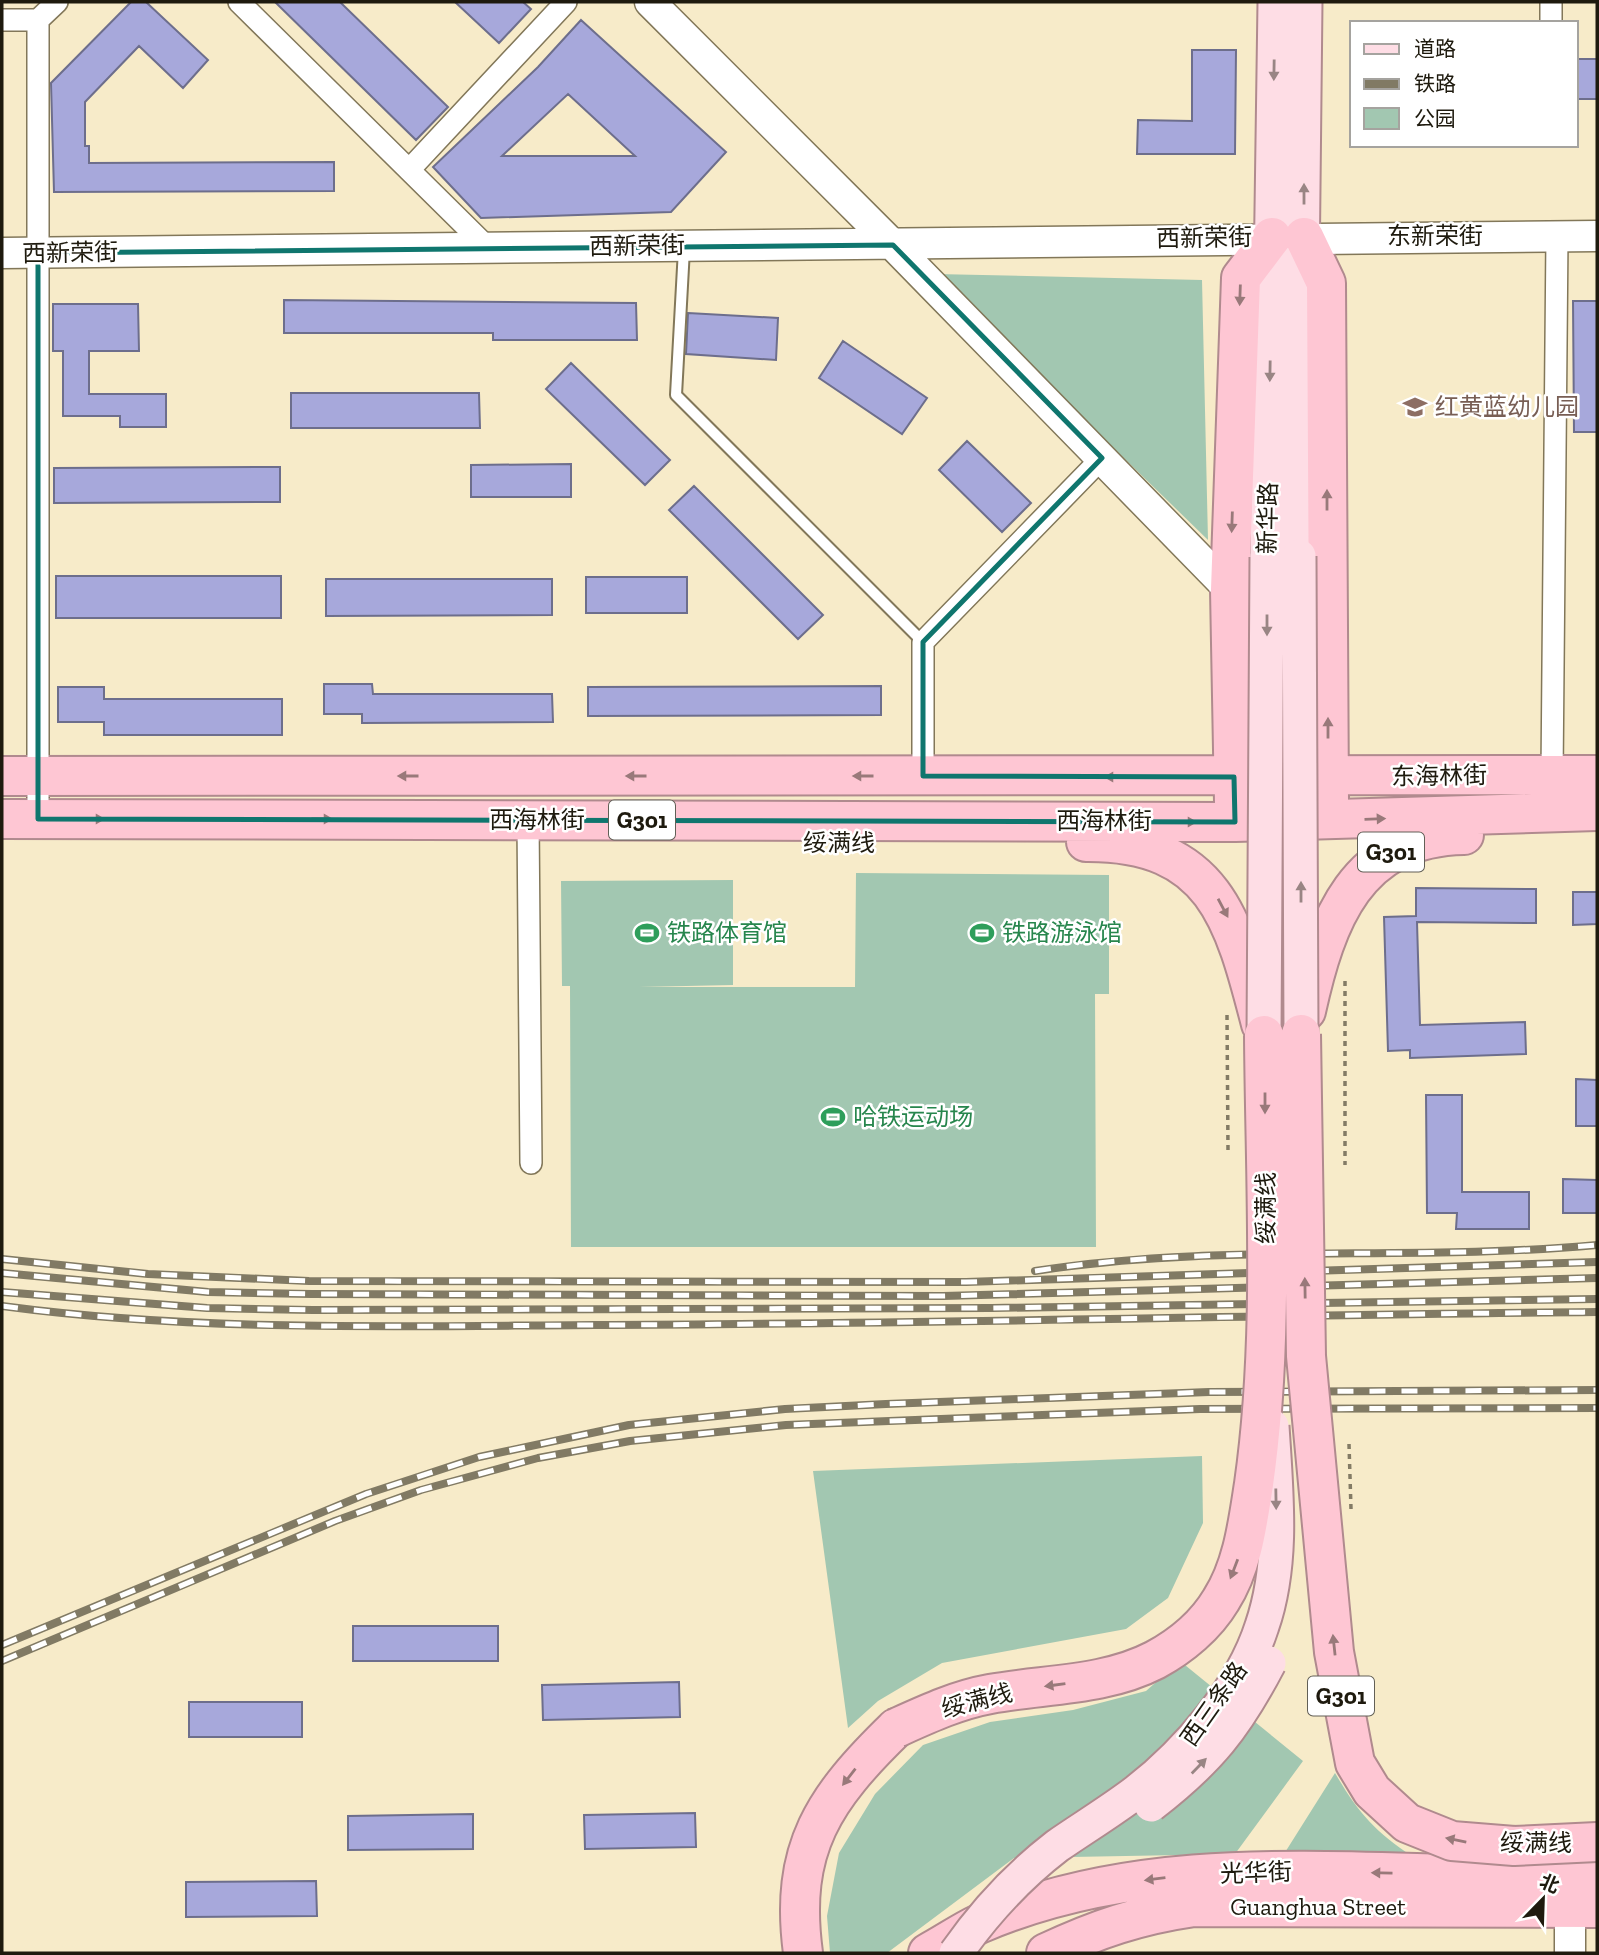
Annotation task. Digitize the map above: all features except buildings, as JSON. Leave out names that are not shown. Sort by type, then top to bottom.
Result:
[{"type":"highway","points":[[1235,822],[1230,590],[1241,278],[1288,237],[1326,283],[1330,821]]},
{"type":"highway","name":"东海林街","points":[[1281,777],[1597,775]]},
{"type":"highway","name":"西海林街","points":[[20,776],[1281,777]]},
{"type":"highway","name":"东海林街","points":[[1283,821],[1597,811]]},
{"type":"highway","name":"西海林街","points":[[20,819],[1283,821]]},
{"type":"highway","name":"绥满线","points":[[534,820],[608,837],[674,843],[1103,842],[1152,851],[1187,867],[1216,895],[1283,1034],[1306,1356],[1334,1652],[1342,1706],[1355,1763],[1372,1791],[1407,1823],[1452,1841],[1514,1846],[1597,1842]]},
{"type":"highway","name":"绥满线","points":[[803,1953],[799,1920],[805,1860],[825,1807],[858,1765],[896,1728],[949,1705],[989,1694],[1095,1680],[1127,1672],[1156,1660],[1183,1641],[1208,1619],[1223,1598],[1246,1532],[1257,1460],[1267,1357],[1283,1034],[1318,960],[1339,905],[1384,855],[1443,835],[1597,832]]},
{"type":"highway","name":"光华街","points":[[929,1953],[978,1925],[1039,1904],[1108,1885],[1184,1876],[1258,1871],[1597,1874]]},
{"type":"highway","name":"Guanghua Street","points":[[1046,1953],[1087,1933],[1141,1915],[1194,1907],[1583,1908]]},
{"type":"main road","points":[[1275,2],[1288,237]]},
{"type":"main road","points":[[1288,237],[1305,2]]},
{"type":"main road","name":"新华路","points":[[1283,1034],[1288,237]]},
{"type":"main road","name":"西三条路","points":[[982,1953],[1020,1905],[1059,1869],[1192,1773],[1219,1745],[1244,1711],[1274,1653],[1289,1614],[1296,1571],[1306,1356]]},
{"type":"main road","name":"西三条路","points":[[956,1953],[995,1902],[1045,1857],[1137,1791],[1197,1736],[1235,1680],[1262,1627],[1275,1556],[1276,1494],[1267,1357]]},
{"type":"street","points":[[2,20],[38,20],[57,2]]},
{"type":"street","points":[[239,2],[488,248]]},
{"type":"street","points":[[410,170],[566,2]]},
{"type":"street","points":[[650,2],[894,245],[1230,590]]},
{"type":"street","points":[[1551,2],[1551,21]]},
{"type":"street","points":[[20,819],[38,253],[38,20]]},
{"type":"street","points":[[1552,775],[1557,236]]},
{"type":"street","name":"东新荣街","points":[[1288,237],[1597,236]]},
{"type":"street","name":"西新荣街","points":[[2,253],[894,245],[1288,237]]},
{"type":"street","points":[[923,776],[923,642],[1102,458]]},
{"type":"street","points":[[531,1163],[534,820]]},
{"type":"street","points":[[1570,1953],[1583,1908]]},
{"type":"lane","points":[[684,246],[676,395],[923,642]]},
{"type":"path","points":[[1345,972],[1345,1165]]},
{"type":"path","points":[[1227,1007],[1228,1150]]},
{"type":"highlighted area","points":[[893,245],[1102,458],[923,642],[923,776],[1234,777],[1235,822],[540,820],[38,819],[38,253]]},
{"type":"green space","points":[[935,274],[1202,280],[1208,540]]},
{"type":"green space","name":"哈铁运动场","points":[[856,873],[1109,875],[1109,994],[1095,994],[1096,1247],[571,1247],[570,986],[562,986],[561,881],[733,880],[733,985],[639,987],[855,987]]},
{"type":"green space","points":[[1202,1456],[1203,1523],[1168,1598],[1126,1629],[942,1663],[878,1701],[848,1728],[813,1471]]},
{"type":"green space","points":[[1180,1661],[1303,1761],[1235,1854],[1014,1858],[887,1953],[830,1953],[827,1916],[839,1853],[875,1794],[923,1745],[990,1722],[1073,1710],[1146,1691]]},
{"type":"green space","points":[[1335,1773],[1368,1820],[1412,1856],[1284,1854]]},
{"type":"railway","points":[[1035,1271],[1175,1257],[1527,1250],[1597,1245]]},
{"type":"railway","points":[[2,1259],[148,1274],[309,1281],[966,1282],[1597,1262]]},
{"type":"railway","points":[[2,1273],[208,1292],[943,1296],[1597,1278]]},
{"type":"railway","points":[[2,1292],[207,1308],[313,1310],[992,1308],[1597,1299]]},
{"type":"railway","points":[[2,1306],[149,1320],[298,1326],[846,1323],[1597,1312]]},
{"type":"railway","points":[[2,1645],[366,1494],[479,1457],[629,1425],[785,1409],[1209,1392],[1597,1390]]},
{"type":"railway","points":[[2,1661],[335,1521],[421,1490],[538,1458],[630,1441],[786,1425],[1200,1409],[1597,1408]]},
{"type":"place","name":"红黄蓝幼儿园","points":[[1415,407]]},
{"type":"place","name":"铁路体育馆","points":[[647,933]]},
{"type":"place","name":"铁路游泳馆","points":[[982,933]]},
{"type":"place","name":"哈铁运动场","points":[[833,1117]]}]
